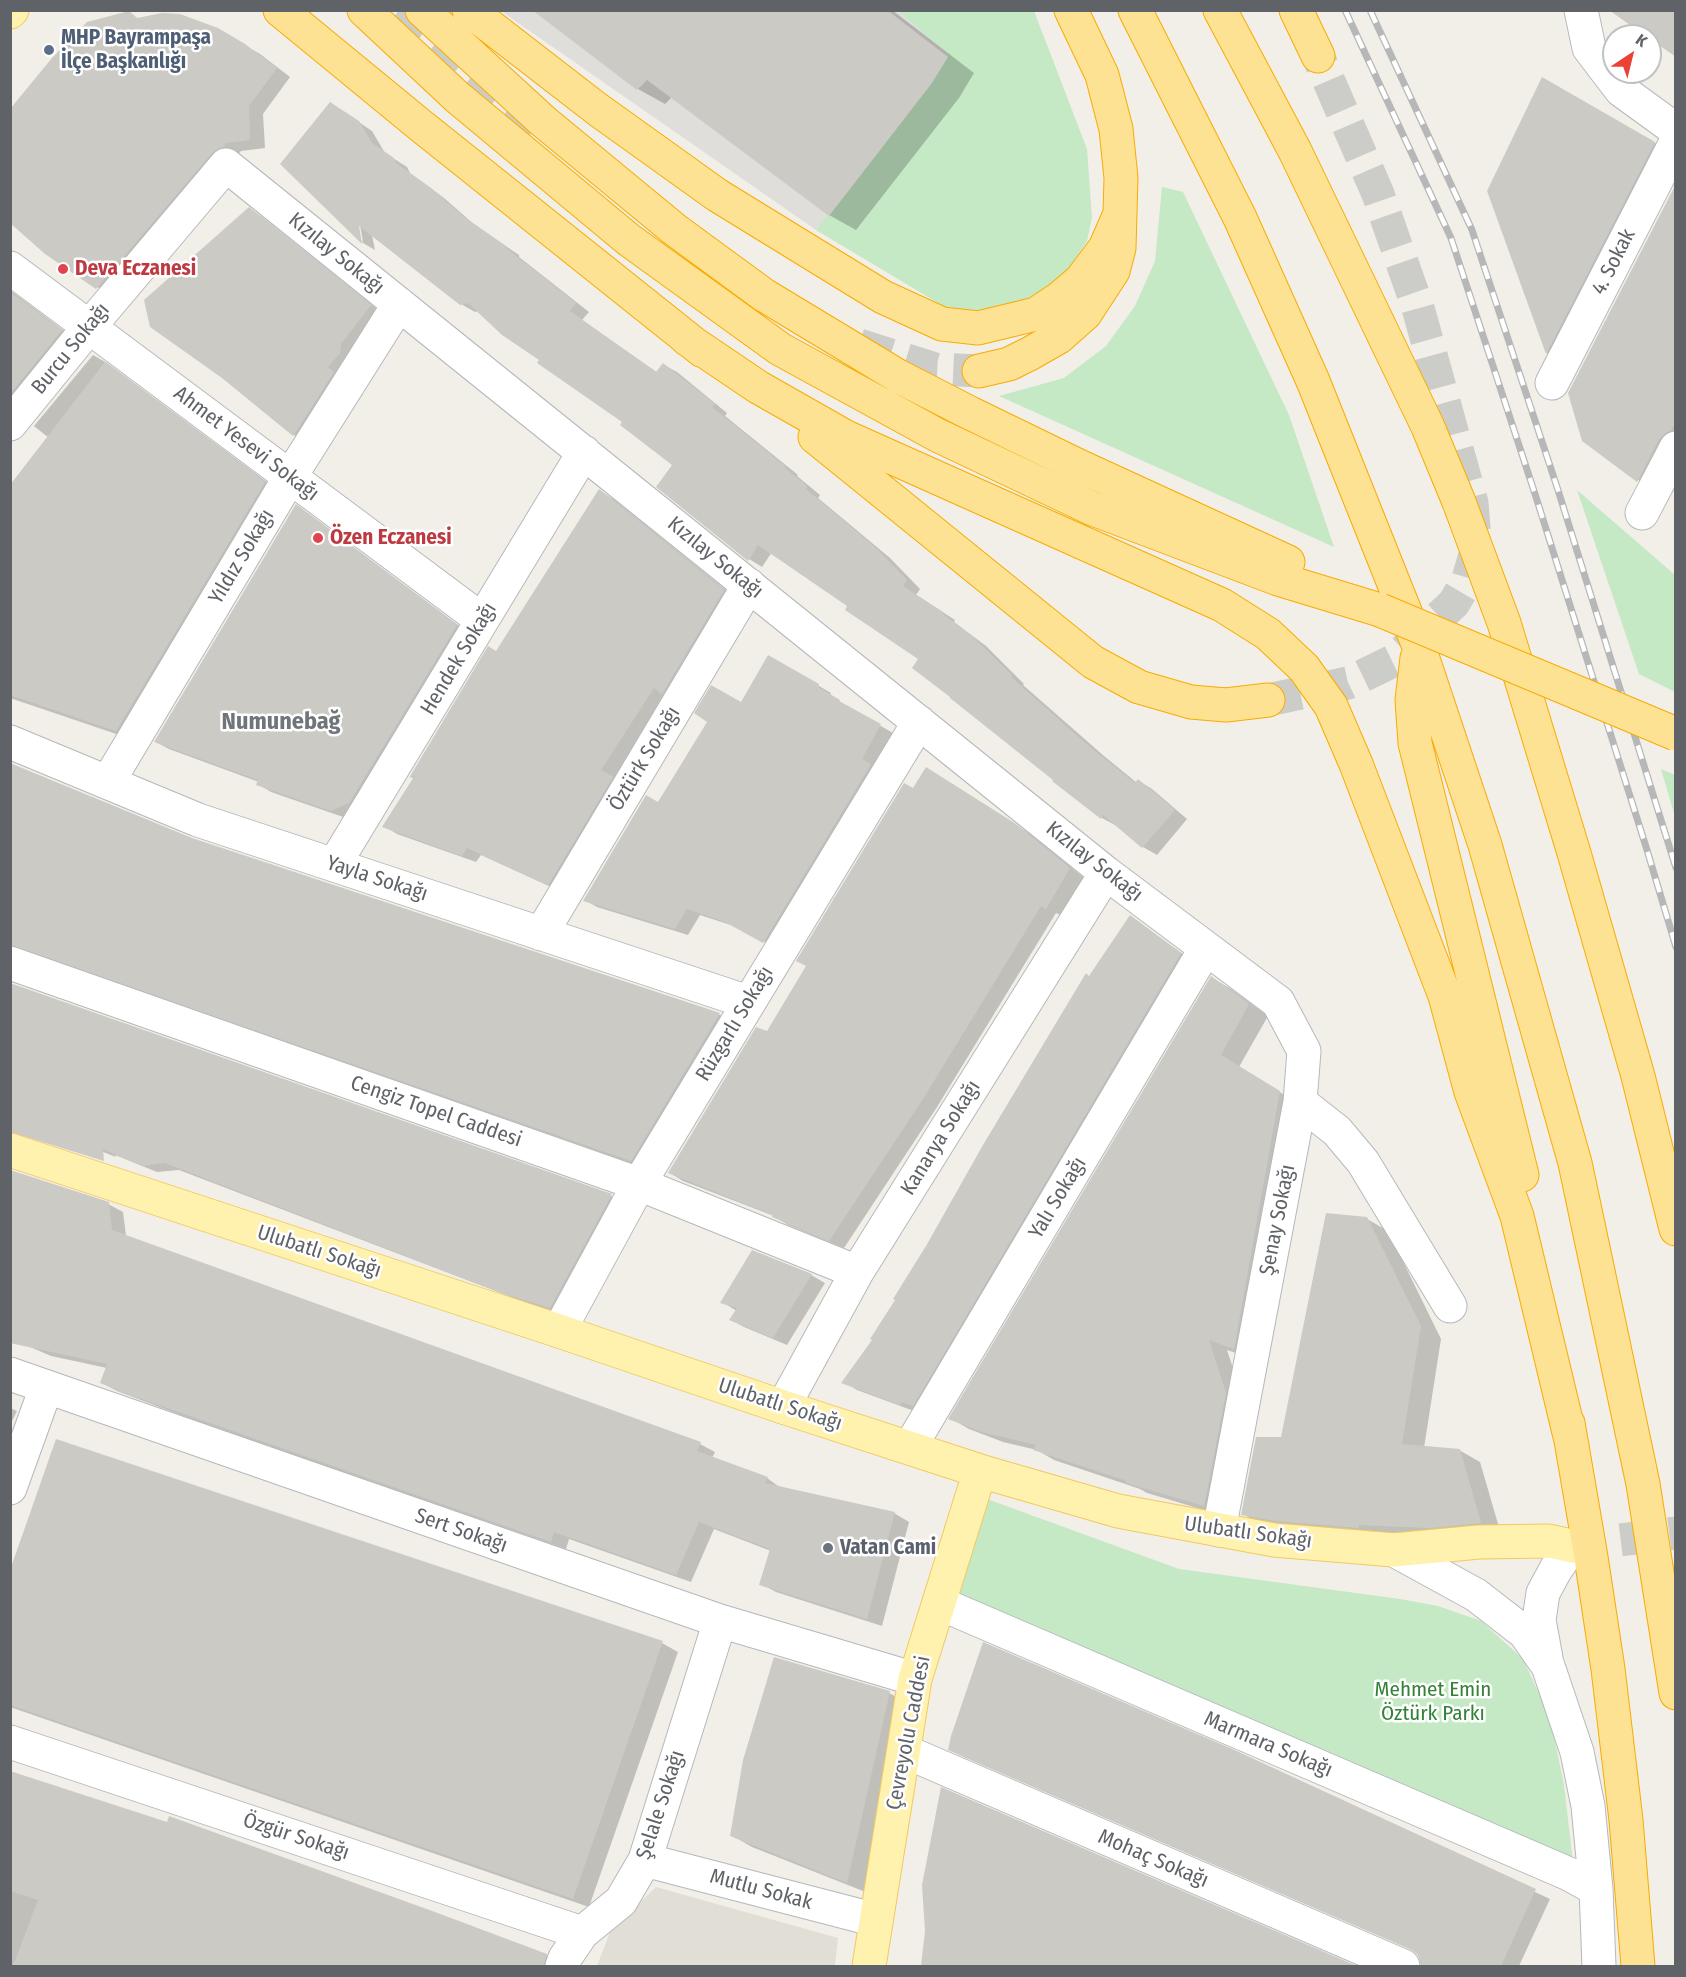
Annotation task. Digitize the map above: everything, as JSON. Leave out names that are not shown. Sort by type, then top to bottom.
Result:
[{"type":"highway","points":[[280,10],[420,126],[687,339],[847,462],[1093,662],[1139,687],[1191,702],[1226,705],[1268,700]]},
{"type":"highway","points":[[364,10],[457,97],[628,240],[780,349],[937,435],[1093,509],[1278,579],[1380,610]]},
{"type":"highway","points":[[422,10],[543,121],[674,229],[764,295],[898,376],[1079,466],[1298,567],[1380,610],[1676,734]]},
{"type":"highway","points":[[469,10],[597,109],[717,195],[883,297],[942,324],[978,328],[1036,314],[1081,280],[1105,248],[1119,216]]},
{"type":"highway","points":[[979,371],[1009,364],[1059,337],[1085,314],[1113,271],[1119,248],[1121,178],[1116,129],[1102,75],[1071,10]]},
{"type":"highway","points":[[1135,10],[1240,218],[1308,370],[1418,645],[1485,845],[1575,1163],[1643,1484],[1676,1693]]},
{"type":"highway","points":[[1220,10],[1295,151],[1428,427],[1459,502],[1504,624],[1574,853],[1638,1076],[1676,1229]]},
{"type":"highway","points":[[1296,10],[1318,56]]},
{"type":"highway","points":[[687,339],[758,387],[846,437],[1222,605],[1268,634],[1305,668],[1331,706],[1356,764],[1445,996],[1472,1092],[1517,1216],[1572,1445]]},
{"type":"highway","points":[[1418,645],[1412,700],[1415,743],[1472,979],[1538,1236],[1608,1669],[1626,1820],[1638,1966]]},
{"type":"main road","name":"Ulubatlı Sokağı","points":[[10,1150],[783,1407],[980,1471],[1118,1511],[1274,1540],[1394,1550],[1479,1542],[1549,1541],[1572,1546]]},
{"type":"main road","name":"Çevreyolu Caddesi","points":[[869,1966],[915,1679],[980,1471]]},
{"type":"street","points":[[1581,10],[1589,48],[1621,90],[1676,130]]},
{"type":"street","name":"4. Sokak","points":[[1552,383],[1676,142]]},
{"type":"street","name":"Kızılay Sokağı","points":[[226,165],[1106,873],[1206,948]]},
{"type":"street","name":"Burcu Sokağı","points":[[10,424],[88,327],[226,165]]},
{"type":"street","name":"Ahmet Yesevi Sokağı","points":[[10,267],[483,620]]},
{"type":"street","name":"Yıldız Sokağı","points":[[108,782],[290,477],[399,304]]},
{"type":"street","points":[[1642,513],[1676,448]]},
{"type":"street","name":"Hendek Sokağı","points":[[334,865],[584,452]]},
{"type":"street","name":"Öztürk Sokağı","points":[[542,934],[749,585]]},
{"type":"street","name":"Rüzgarlı Sokağı","points":[[559,1331],[639,1184],[919,722]]},
{"type":"street","name":"Yayla Sokağı","points":[[10,742],[198,820],[748,1002]]},
{"type":"street","name":"Kanarya Sokağı","points":[[783,1407],[857,1272],[1106,873]]},
{"type":"street","name":"Şenay Sokağı","points":[[1206,948],[1278,1002],[1305,1051],[1300,1102],[1219,1530]]},
{"type":"street","name":"Yalı Sokağı","points":[[910,1447],[1206,948]]},
{"type":"street","name":"Cengiz Topel Caddesi","points":[[10,963],[639,1184],[857,1272]]},
{"type":"street","points":[[1300,1102],[1338,1131],[1363,1162],[1450,1306]]},
{"type":"street","name":"Sert Sokağı","points":[[10,1374],[720,1621],[915,1679]]},
{"type":"street","points":[[10,1488],[46,1388]]},
{"type":"street","points":[[1572,1546],[1543,1593],[1539,1620],[1548,1666],[1577,1752],[1588,1806],[1596,1889],[1599,1966]]},
{"type":"street","points":[[1394,1550],[1476,1595],[1525,1633],[1548,1666]]},
{"type":"street","name":"Marmara Sokağı","points":[[939,1603],[1569,1874],[1596,1889]]},
{"type":"street","name":"Şelale Sokağı","points":[[562,1966],[582,1933],[621,1901],[645,1860],[720,1621]]},
{"type":"street","name":"Özgür Sokağı","points":[[10,1742],[582,1933]]},
{"type":"street","name":"Mohaç Sokağı","points":[[904,1751],[1403,1966]]},
{"type":"street","name":"Mutlu Sokak","points":[[645,1860],[876,1920]]},
{"type":"shaded area","points":[[501,11],[898,11],[950,55],[816,230]]},
{"type":"shaded area","points":[[656,1887],[838,1938],[835,1966],[597,1966],[610,1932]]},
{"type":"green space","points":[[898,11],[1034,11],[1087,149],[1092,218],[1087,241],[1060,282],[1028,303],[978,313],[943,306],[816,230],[949,55]]},
{"type":"green space","points":[[1162,187],[1183,192],[1289,415],[1334,547],[999,396],[1064,378],[1106,346],[1135,306],[1155,261]]},
{"type":"green space","points":[[1577,490],[1675,575],[1675,692],[1639,674]]},
{"type":"green space","points":[[1661,769],[1675,775],[1675,817]]},
{"type":"green space","name":"Mehmet Emin Öztürk Parkı","points":[[987,1499],[1179,1569],[1400,1599],[1438,1606],[1481,1621],[1523,1659],[1550,1718],[1564,1785],[1573,1863],[958,1597]]},
{"type":"building","points":[[532,10],[887,10],[948,57],[932,83],[829,216],[647,80],[637,90]]},
{"type":"building","points":[[1609,10],[1676,10],[1676,57],[1662,47],[1662,24],[1628,24]]},
{"type":"building","points":[[129,11],[137,18],[162,13],[180,14],[218,28],[245,44],[277,68],[249,106],[250,140],[226,143],[212,153],[96,289],[45,254],[10,223],[10,109],[52,58],[87,22]]},
{"type":"building","points":[[1542,77],[1655,142],[1546,354],[1487,191]]},
{"type":"building","points":[[330,102],[359,121],[372,143],[394,158],[396,163],[431,188],[463,216],[506,246],[576,303],[570,311],[656,372],[663,363],[715,404],[712,407],[786,467],[807,486],[806,489],[876,548],[907,580],[903,586],[943,612],[972,636],[1012,675],[1011,677],[1090,747],[1135,783],[1138,779],[1175,810],[1142,848],[1103,815],[1101,819],[1052,781],[912,668],[918,659],[845,610],[847,606],[758,545],[748,561],[656,487],[672,465],[620,425],[622,422],[537,363],[539,360],[502,335],[468,303],[460,305],[359,226],[362,244],[280,164]]},
{"type":"building","points":[[1676,184],[1676,422],[1671,430],[1659,439],[1637,482],[1582,441],[1568,393]]},
{"type":"building","points":[[249,207],[371,305],[341,344],[340,353],[328,367],[334,372],[293,436],[222,378],[150,327],[144,300]]},
{"type":"building","points":[[10,292],[62,330],[10,394]]},
{"type":"building","points":[[105,362],[265,482],[116,731],[10,695],[10,485]]},
{"type":"building","points":[[599,489],[724,590],[662,694],[654,688],[601,770],[613,777],[548,885],[467,848],[462,856],[382,827],[415,775],[409,778],[488,646],[496,651]]},
{"type":"building","points":[[296,504],[457,625],[349,803],[331,811],[256,785],[258,780],[154,742]]},
{"type":"building","points":[[768,655],[819,684],[818,687],[839,701],[881,724],[862,759],[871,764],[763,943],[725,922],[687,909],[675,929],[583,901],[646,795],[658,802],[707,722],[694,713],[711,685],[741,702]]},
{"type":"building","points":[[10,763],[192,838],[720,1013],[631,1161],[10,945]]},
{"type":"building","points":[[926,767],[1016,824],[1070,868],[1046,909],[1041,906],[923,1099],[829,1241],[772,1217],[773,1215],[668,1173],[756,1027],[767,1031],[806,966],[796,961],[904,783],[913,788]]},
{"type":"building","points":[[1130,915],[1181,953],[913,1406],[902,1402],[900,1405],[841,1383],[872,1340],[870,1339],[895,1300],[893,1299],[1086,973],[1089,976]]},
{"type":"building","points":[[1211,976],[1249,1004],[1221,1055],[1280,1091],[1234,1349],[1209,1340],[1226,1393],[1204,1506],[1126,1483],[1127,1481],[1033,1450],[1036,1445],[982,1432],[948,1419]]},
{"type":"building","points":[[10,983],[612,1194],[550,1308],[499,1292],[165,1163],[142,1166],[103,1149],[104,1161],[10,1132]]},
{"type":"building","points":[[10,1170],[109,1202],[112,1230],[701,1442],[697,1451],[768,1477],[765,1483],[895,1512],[867,1619],[759,1585],[770,1549],[699,1522],[676,1575],[554,1532],[551,1542],[127,1394],[100,1383],[107,1364],[10,1343]]},
{"type":"building","points":[[1326,1213],[1367,1217],[1421,1326],[1402,1444],[1460,1449],[1481,1523],[1430,1528],[1359,1525],[1359,1528],[1276,1521],[1241,1515],[1256,1437],[1281,1437]]},
{"type":"building","points":[[752,1250],[812,1274],[773,1338],[729,1320],[737,1308],[720,1303]]},
{"type":"building","points":[[56,1439],[663,1641],[573,1899],[10,1705],[10,1570]]},
{"type":"building","points":[[983,1642],[1230,1748],[1536,1889],[1501,1966],[1421,1966],[1418,1955],[1410,1949],[948,1750]]},
{"type":"building","points":[[774,1657],[890,1691],[847,1883],[730,1836],[743,1760]]},
{"type":"building","points":[[10,1771],[167,1822],[169,1816],[435,1912],[547,1954],[544,1966],[13,1966],[38,1900],[10,1891]]},
{"type":"building","points":[[941,1787],[1357,1966],[921,1966],[925,1931],[922,1885]]},
{"type":"tunnel","points":[[393,18],[538,134]]},
{"type":"tunnel","points":[[1268,700],[1348,683],[1393,661],[1454,603],[1468,579],[1476,551],[1472,503],[1418,308],[1378,194],[1318,56]]},
{"type":"tunnel","points":[[859,345],[935,369],[979,371]]},
{"type":"tunnel","points":[[1572,1546],[1676,1533]]},
{"type":"railway","points":[[1345,10],[1451,238],[1536,497],[1676,947]]},
{"type":"railway","points":[[1370,10],[1472,230],[1558,490],[1676,868]]},
{"type":"place","name":"MHP Bayrampaşa İlçe Başkanlığı","points":[[49,50]]},
{"type":"place","name":"Deva Eczanesi","points":[[63,269]]},
{"type":"place","name":"Özen Eczanesi","points":[[318,538]]},
{"type":"place","name":"Vatan Cami","points":[[828,1548]]},
{"type":"district","name":"Numunebağ","points":[[281,722]]}]
